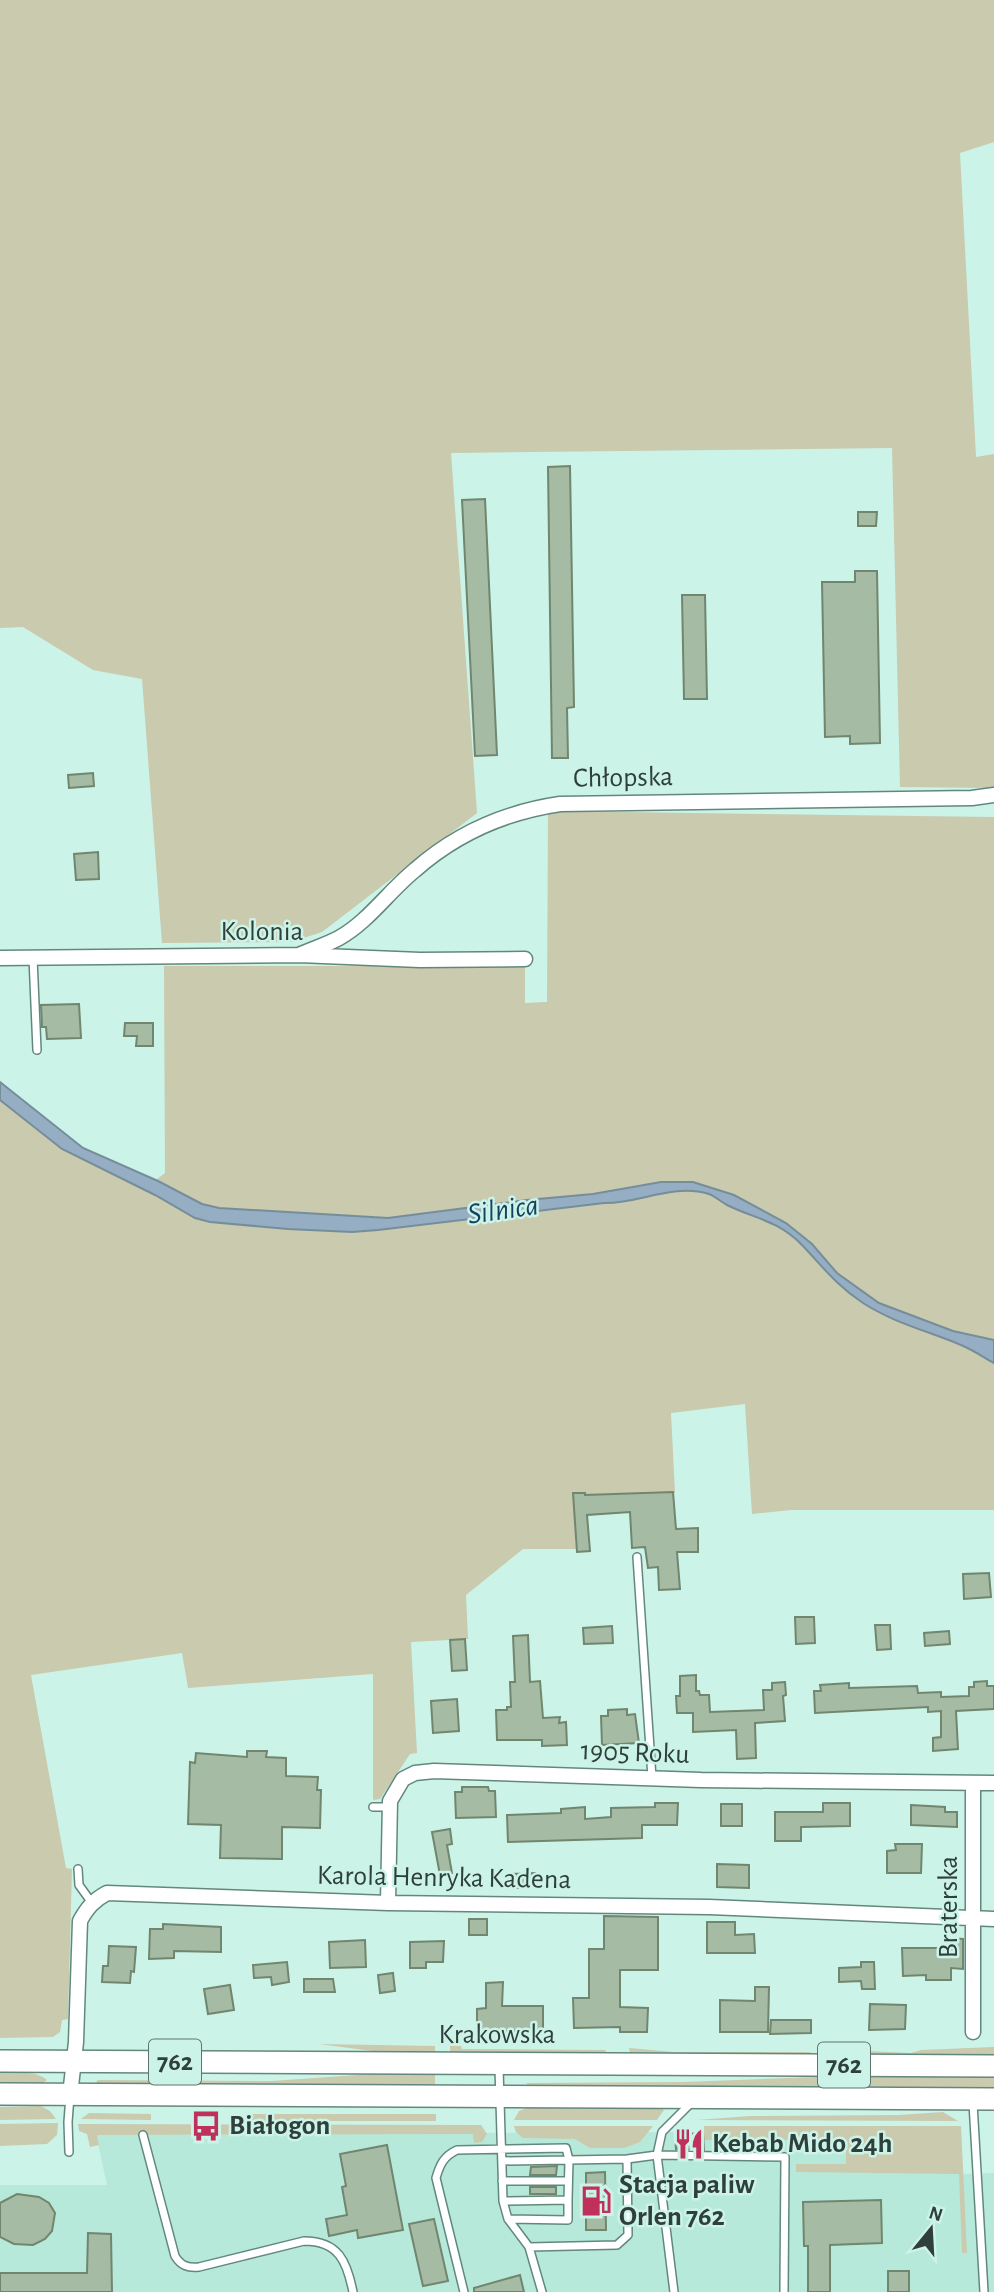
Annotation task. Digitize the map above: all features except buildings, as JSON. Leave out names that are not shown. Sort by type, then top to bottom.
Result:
[{"type":"main road","name":"Krakowska","points":[[0,2061],[994,2066]]},
{"type":"main road","name":"762","points":[[0,2094],[983,2099]]},
{"type":"street","name":"Chłopska","points":[[299,955],[340,937],[361,922],[415,869],[449,844],[486,824],[531,808],[560,804],[971,798],[994,795]]},
{"type":"street","name":"Kolonia","points":[[0,958],[299,955],[420,960],[525,959]]},
{"type":"street","name":"1905 Roku","points":[[388,1903],[390,1801],[403,1779],[415,1773],[435,1771],[652,1779],[994,1783]]},
{"type":"street","name":"Braterska","points":[[973,1783],[973,2032]]},
{"type":"street","name":"Karola Henryka Kadena","points":[[92,1903],[107,1893],[388,1903],[709,1907],[994,1919]]},
{"type":"street","points":[[70,2095],[75,2061],[80,1921],[92,1903]]},
{"type":"lane","points":[[33,958],[37,1050]]},
{"type":"lane","points":[[637,1557],[652,1779]]},
{"type":"lane","points":[[373,1807],[390,1807]]},
{"type":"lane","points":[[78,1869],[81,1891],[92,1903]]},
{"type":"lane","points":[[499,2063],[503,2201],[508,2219],[529,2247],[542,2292]]},
{"type":"lane","points":[[69,2152],[70,2095]]},
{"type":"lane","points":[[674,2292],[657,2155],[662,2132],[697,2098]]},
{"type":"lane","points":[[983,2099],[984,2292]]},
{"type":"lane","points":[[143,2135],[175,2256],[183,2265],[198,2267],[304,2241],[315,2241],[335,2250],[342,2257],[353,2292]]},
{"type":"lane","points":[[464,2292],[436,2178],[439,2166],[447,2154],[457,2150],[566,2148],[569,2160],[568,2220],[508,2219]]},
{"type":"lane","points":[[502,2161],[627,2159],[657,2155],[785,2157],[784,2292]]},
{"type":"lane","points":[[529,2247],[617,2245],[628,2235],[627,2159]]},
{"type":"lane","points":[[502,2181],[569,2181]]},
{"type":"lane","points":[[503,2201],[568,2200]]},
{"type":"shaded area","points":[[0,0],[994,0],[994,142],[960,153],[976,457],[994,454],[994,788],[900,787],[892,448],[451,453],[477,813],[322,932],[291,942],[162,943],[142,679],[93,670],[23,627],[0,628]]},
{"type":"shaded area","points":[[548,811],[994,817],[994,1510],[791,1510],[752,1514],[745,1404],[671,1413],[675,1493],[573,1496],[576,1549],[523,1549],[466,1595],[468,1639],[411,1642],[417,1753],[410,1754],[380,1799],[373,1800],[373,1674],[188,1688],[182,1653],[31,1675],[66,1868],[72,1869],[68,2019],[62,2020],[60,2032],[53,2037],[0,2038],[0,1094],[62,1149],[148,1186],[165,1173],[164,966],[525,966],[525,1003],[547,1002]]},
{"type":"shaded area","points":[[319,2044],[435,2046],[435,2053],[380,2052]]},
{"type":"shaded area","points":[[450,2046],[461,2046],[462,2049],[606,2050],[605,2053],[450,2053]]},
{"type":"shaded area","points":[[994,2047],[994,2056],[825,2055],[822,2049],[911,2053],[921,2050]]},
{"type":"shaded area","points":[[629,2048],[674,2052],[811,2052],[808,2055],[630,2053]]},
{"type":"shaded area","points":[[0,2073],[31,2073],[47,2080],[43,2083],[0,2084]]},
{"type":"shaded area","points":[[372,2074],[435,2074],[435,2086],[96,2082],[272,2081]]},
{"type":"shaded area","points":[[843,2076],[994,2076],[994,2088],[529,2086],[526,2083],[684,2082]]},
{"type":"shaded area","points":[[41,2106],[50,2111],[56,2119],[0,2120],[0,2107]]},
{"type":"shaded area","points":[[527,2108],[664,2110],[657,2120],[514,2120],[519,2111]]},
{"type":"shaded area","points":[[943,2112],[958,2121],[697,2120],[750,2116]]},
{"type":"shaded area","points":[[89,2113],[151,2114],[151,2120],[81,2119]]},
{"type":"shaded area","points":[[245,2114],[436,2114],[436,2121],[245,2121]]},
{"type":"shaded area","points":[[58,2123],[57,2135],[47,2144],[0,2146],[0,2124]]},
{"type":"shaded area","points":[[78,2124],[481,2125],[487,2134],[482,2142],[474,2143],[473,2134],[97,2135],[99,2145],[90,2147],[87,2134],[79,2131]]},
{"type":"shaded area","points":[[514,2126],[653,2126],[640,2142],[624,2148],[590,2148],[575,2139],[523,2138]]},
{"type":"shaded area","points":[[703,2126],[961,2126],[967,2253],[962,2253],[959,2174],[796,2172],[796,2164],[846,2164],[846,2140],[704,2140]]},
{"type":"shaded area","points":[[853,2131],[959,2174],[994,2173],[994,2292],[0,2292],[0,2185],[107,2185],[96,2135]]},
{"type":"water","name":"Silnica","points":[[0,1082],[83,1148],[202,1204],[219,1208],[388,1218],[593,1194],[661,1182],[693,1182],[734,1195],[786,1223],[812,1244],[837,1273],[879,1303],[953,1331],[994,1340],[994,1363],[961,1345],[899,1321],[863,1303],[830,1276],[802,1245],[784,1230],[727,1205],[709,1194],[695,1191],[669,1192],[617,1202],[352,1232],[210,1222],[195,1218],[62,1149],[0,1100]]},
{"type":"place","name":"Białogon","points":[[206,2126]]},
{"type":"place","name":"Kebab Mido 24h","points":[[689,2144]]},
{"type":"place","name":"Stacja paliw Orlen 762","points":[[596,2201]]}]
